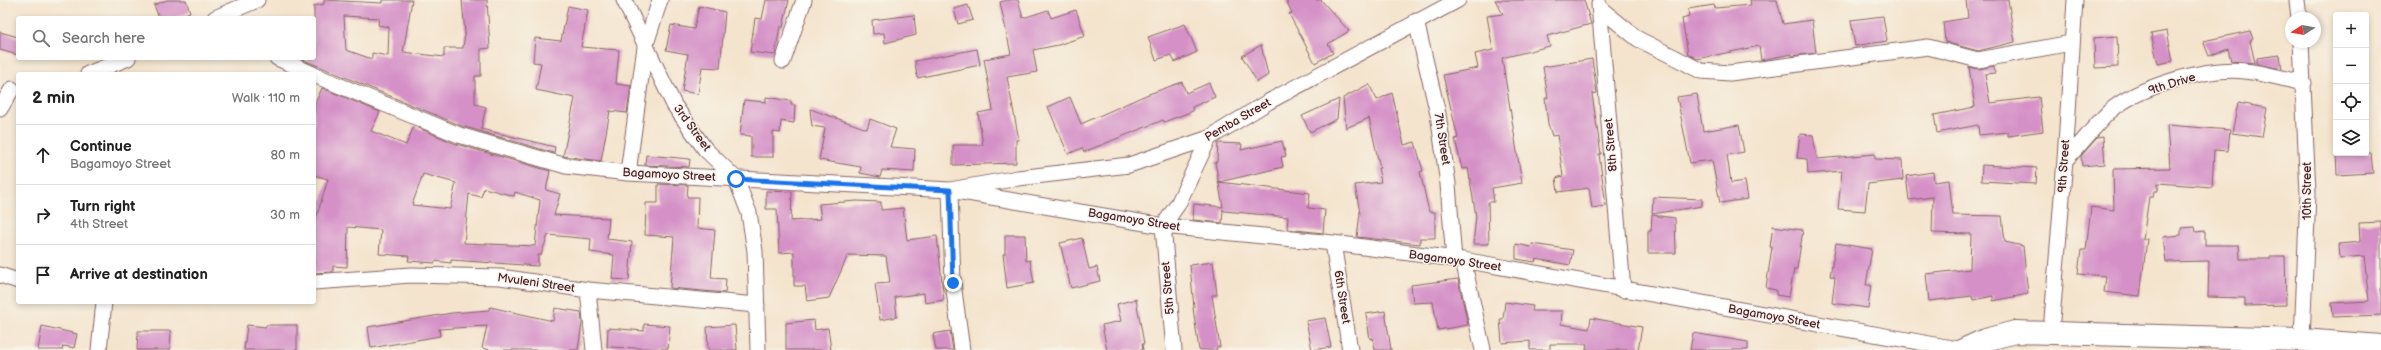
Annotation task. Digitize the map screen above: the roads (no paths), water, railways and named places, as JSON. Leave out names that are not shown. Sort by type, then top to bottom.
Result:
[{"type":"highway","points":[[1963,350],[1985,340],[2015,332],[2302,340],[2379,347]]},
{"type":"street","points":[[221,16],[257,0]]},
{"type":"street","name":"3rd Street","points":[[624,0],[645,47],[674,105],[704,149],[736,179],[749,213],[756,251],[758,350]]},
{"type":"street","points":[[628,173],[645,47],[660,0]]},
{"type":"street","points":[[783,61],[804,0]]},
{"type":"street","name":"Pemba Street","points":[[950,190],[1018,178],[1129,165],[1209,138],[1268,102],[1416,21],[1458,0]]},
{"type":"street","name":"9th Street","points":[[2051,332],[2065,160],[2071,43],[2075,0]]},
{"type":"street","points":[[2297,0],[2298,12]]},
{"type":"street","points":[[1600,4],[1638,39],[1701,71],[1730,73],[1928,47],[1978,60],[2071,43]]},
{"type":"street","name":"8th Street","points":[[1600,4],[1623,290]]},
{"type":"street","name":"7th Street","points":[[1416,21],[1438,114],[1458,260],[1483,350]]},
{"type":"street","name":"10th Street","points":[[2301,48],[2308,193],[2302,340]]},
{"type":"street","points":[[93,72],[123,60]]},
{"type":"street","name":"Bagamoyo Street","points":[[282,60],[308,72]]},
{"type":"street","name":"9th Drive","points":[[2065,160],[2083,144],[2111,111],[2136,95],[2181,79],[2212,72],[2244,70],[2304,83]]},
{"type":"street","name":"Bagamoyo Street","points":[[316,75],[459,136],[566,166],[628,173],[950,190],[1163,226],[1333,243],[1458,260],[1963,350]]},
{"type":"street","points":[[0,109],[10,88]]},
{"type":"street","points":[[1163,226],[1178,204],[1209,138]]},
{"type":"street","points":[[950,190],[953,283],[962,350]]},
{"type":"street","name":"5th Street","points":[[1163,226],[1174,350]]},
{"type":"street","name":"6th Street","points":[[1333,243],[1350,350]]},
{"type":"street","points":[[0,275],[16,280]]},
{"type":"street","name":"Mvuleni Street","points":[[316,282],[411,275],[500,277],[588,290],[757,304]]},
{"type":"street","points":[[588,290],[594,350]]},
{"type":"street","points":[[100,350],[104,304]]}]
